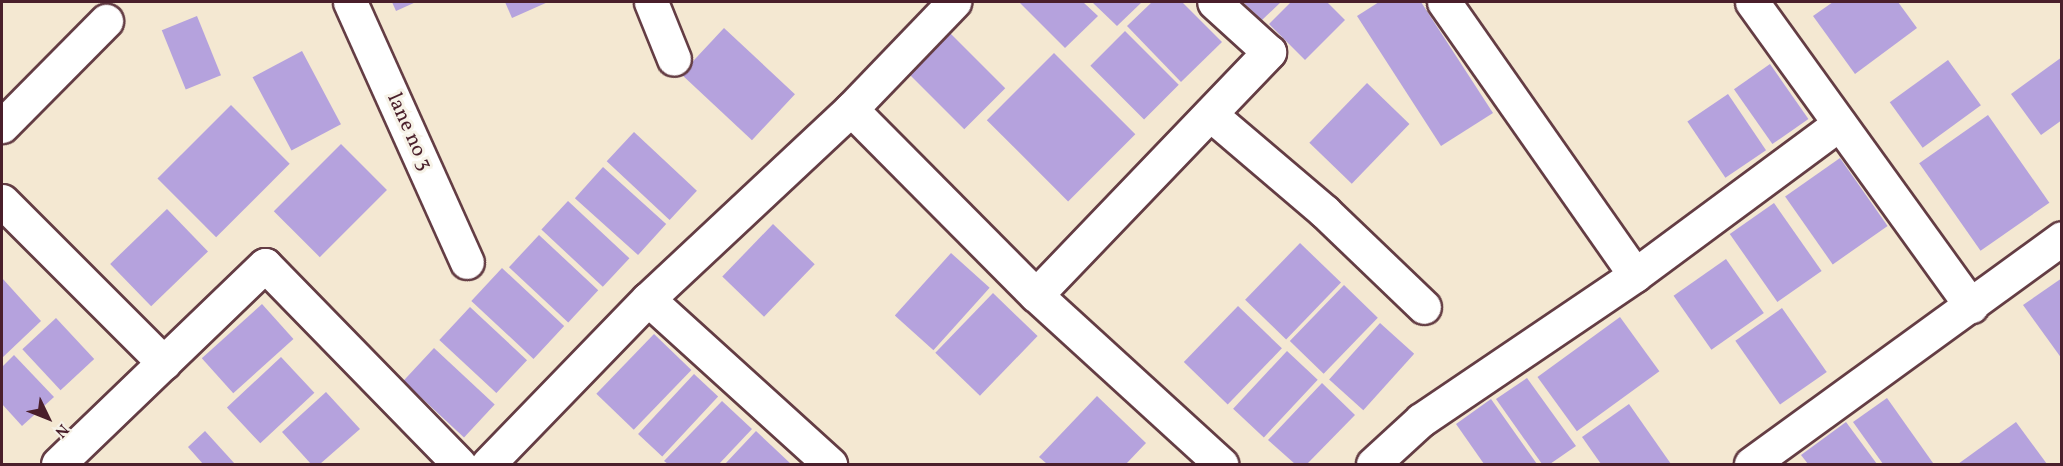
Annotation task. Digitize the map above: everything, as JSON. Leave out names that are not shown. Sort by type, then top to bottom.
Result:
[{"type":"street","name":"lane no 3","points":[[350,2],[467,262]]},
{"type":"street","points":[[651,2],[674,59]]},
{"type":"street","points":[[488,465],[648,299],[851,109],[954,2]]},
{"type":"street","points":[[1036,295],[1269,52],[1214,2]]},
{"type":"street","points":[[1443,2],[1635,275]]},
{"type":"street","points":[[1752,2],[1971,306]]},
{"type":"street","points":[[2,126],[105,21]]},
{"type":"street","points":[[851,109],[1036,295],[1221,465]]},
{"type":"street","points":[[1210,114],[1325,212],[1424,307]]},
{"type":"street","points":[[1373,465],[1421,420],[1635,275],[1839,124]]},
{"type":"street","points":[[2,201],[164,363]]},
{"type":"street","points":[[1751,465],[2061,238]]},
{"type":"street","points":[[58,465],[265,265],[459,465]]},
{"type":"street","points":[[648,299],[830,465]]},
{"type":"building","points":[[392,2],[416,2],[396,11]]},
{"type":"building","points":[[505,2],[548,2],[512,18]]},
{"type":"building","points":[[1019,2],[1083,2],[1098,16],[1065,48]]},
{"type":"building","points":[[1092,2],[1142,2],[1117,26]]},
{"type":"building","points":[[1152,2],[1182,2],[1222,42],[1181,82],[1127,26]]},
{"type":"building","points":[[1243,2],[1281,2],[1262,20]]},
{"type":"building","points":[[1291,2],[1327,2],[1345,20],[1305,60],[1269,24]]},
{"type":"building","points":[[1379,2],[1421,2],[1493,113],[1441,146],[1357,16]]},
{"type":"building","points":[[1833,2],[1898,2],[1917,28],[1855,74],[1813,16]]},
{"type":"building","points":[[197,16],[221,75],[186,90],[162,30]]},
{"type":"building","points":[[724,28],[795,94],[752,140],[681,74]]},
{"type":"building","points":[[948,31],[1005,88],[964,129],[907,72]]},
{"type":"building","points":[[1125,31],[1179,85],[1144,119],[1090,66]]},
{"type":"building","points":[[302,51],[341,124],[292,151],[253,77]]},
{"type":"building","points":[[1054,53],[1135,134],[1068,201],[987,120]]},
{"type":"building","points":[[2062,57],[2062,120],[2041,135],[2011,94]]},
{"type":"building","points":[[1948,60],[1981,105],[1923,148],[1890,102]]},
{"type":"building","points":[[1770,64],[1808,119],[1772,144],[1734,89]]},
{"type":"building","points":[[1367,83],[1409,124],[1352,184],[1309,143]]},
{"type":"building","points":[[1728,94],[1766,150],[1725,178],[1687,121]]},
{"type":"building","points":[[231,105],[290,164],[216,237],[157,179]]},
{"type":"building","points":[[1988,115],[2049,203],[1981,251],[1919,163]]},
{"type":"building","points":[[634,132],[697,191],[670,220],[607,161]]},
{"type":"building","points":[[341,144],[387,190],[320,257],[274,211]]},
{"type":"building","points":[[1840,158],[1888,226],[1833,264],[1785,196]]},
{"type":"building","points":[[603,167],[666,224],[638,255],[575,198]]},
{"type":"building","points":[[568,201],[629,258],[603,287],[541,230]]},
{"type":"building","points":[[1774,203],[1822,271],[1777,302],[1730,234]]},
{"type":"building","points":[[167,209],[208,251],[151,306],[110,264]]},
{"type":"building","points":[[773,224],[815,264],[764,317],[722,277]]},
{"type":"building","points":[[539,235],[598,290],[568,322],[509,267]]},
{"type":"building","points":[[1300,243],[1341,283],[1286,339],[1245,300]]},
{"type":"building","points":[[951,253],[990,288],[933,350],[895,315]]},
{"type":"building","points":[[1726,259],[1764,313],[1711,350],[1674,296]]},
{"type":"building","points":[[502,268],[564,326],[533,359],[471,301]]},
{"type":"building","points":[[2,278],[41,321],[2,358]]},
{"type":"building","points":[[2062,278],[2062,359],[2023,305]]},
{"type":"building","points":[[1344,285],[1378,318],[1324,374],[1290,341]]},
{"type":"building","points":[[993,293],[1038,336],[980,396],[935,353]]},
{"type":"building","points":[[262,304],[293,339],[233,393],[202,358]]},
{"type":"building","points":[[1238,306],[1282,348],[1228,404],[1184,362]]},
{"type":"building","points":[[470,307],[527,360],[496,393],[439,340]]},
{"type":"building","points":[[1782,308],[1827,372],[1780,405],[1735,341]]},
{"type":"building","points":[[1620,317],[1659,371],[1577,431],[1537,377]]},
{"type":"building","points":[[56,318],[94,359],[61,390],[22,349]]},
{"type":"building","points":[[1380,323],[1414,354],[1363,410],[1329,379]]},
{"type":"building","points":[[654,334],[691,370],[634,430],[596,394]]},
{"type":"building","points":[[434,348],[495,405],[464,438],[403,381]]},
{"type":"building","points":[[1287,351],[1318,380],[1264,437],[1233,409]]},
{"type":"building","points":[[14,355],[54,397],[22,426],[2,404],[2,367]]},
{"type":"building","points":[[281,357],[314,393],[260,443],[227,407]]},
{"type":"building","points":[[694,374],[718,397],[662,456],[638,434]]},
{"type":"building","points":[[1527,378],[1576,446],[1550,464],[1542,464],[1496,399]]},
{"type":"building","points":[[1322,383],[1355,415],[1307,464],[1295,464],[1268,440]]},
{"type":"building","points":[[326,392],[360,429],[320,464],[311,464],[282,432]]},
{"type":"building","points":[[1097,396],[1146,443],[1126,464],[1047,464],[1039,457]]},
{"type":"building","points":[[1887,398],[1933,463],[1883,464],[1853,422]]},
{"type":"building","points":[[1491,399],[1537,464],[1484,464],[1456,424]]},
{"type":"building","points":[[722,401],[752,429],[719,464],[668,464],[664,461]]},
{"type":"building","points":[[1629,404],[1671,464],[1601,464],[1582,437]]},
{"type":"building","points":[[1846,422],[1877,464],[1808,464],[1801,455]]},
{"type":"building","points":[[2016,422],[2047,464],[1958,464]]},
{"type":"building","points":[[205,431],[235,464],[203,464],[188,447]]},
{"type":"building","points":[[756,431],[791,464],[725,464]]}]
